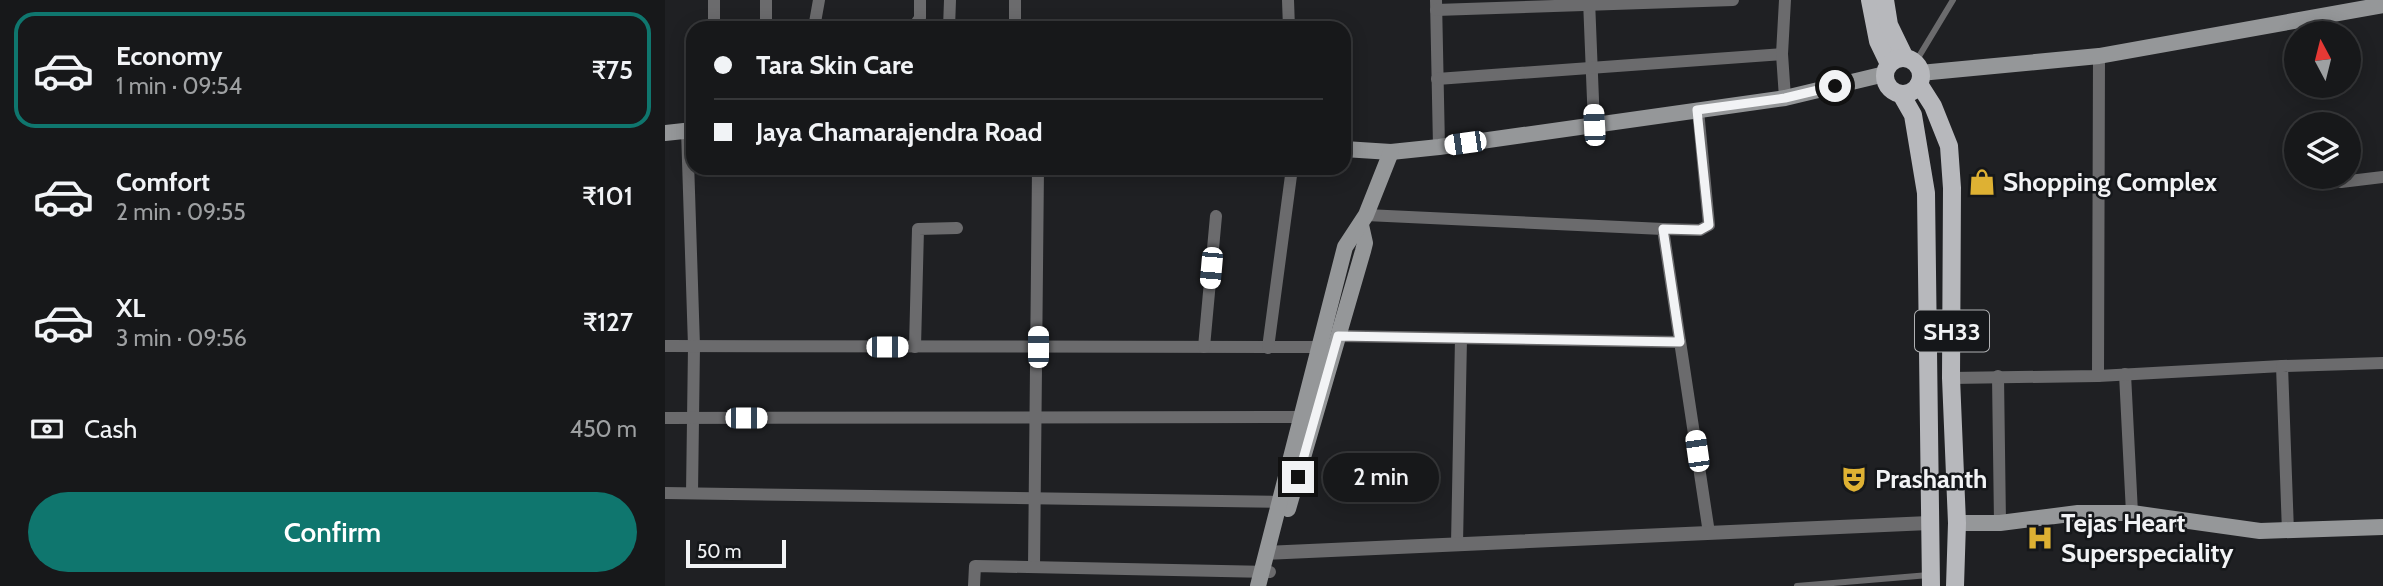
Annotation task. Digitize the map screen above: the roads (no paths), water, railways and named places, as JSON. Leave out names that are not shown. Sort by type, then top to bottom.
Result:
[{"type":"main road","name":"SH33","points":[[1870,0],[1878,41],[1906,69],[1933,106],[1949,146],[1953,249],[1951,378],[1957,523],[1955,586]]},
{"type":"main road","name":"SH33","points":[[1885,0],[1889,24],[1906,69]]},
{"type":"main road","points":[[1351,149],[1391,152],[1439,147],[1785,98],[1906,69],[2099,56],[2383,5]]},
{"type":"main road","name":"SH33","points":[[1901,94],[1887,85],[1906,69]]},
{"type":"main road","points":[[1906,69],[1913,91],[1901,94],[1913,115],[1926,193],[1931,580]]},
{"type":"main road","points":[[665,132],[686,130]]},
{"type":"main road","points":[[1264,579],[1331,344],[1345,247],[1363,220],[1391,152]]},
{"type":"main road","points":[[1285,501],[1302,417],[1331,344]]},
{"type":"main road","points":[[1957,523],[2000,523],[2078,513],[2132,513],[2260,531],[2383,527]]},
{"type":"street","points":[[714,0],[714,21]]},
{"type":"street","points":[[766,0],[766,21]]},
{"type":"street","points":[[815,21],[819,0]]},
{"type":"street","points":[[918,21],[921,0]]},
{"type":"street","points":[[949,21],[950,0]]},
{"type":"street","points":[[1015,0],[1015,21]]},
{"type":"street","points":[[1287,0],[1288,21]]},
{"type":"street","points":[[1439,147],[1436,5],[1732,0]]},
{"type":"street","points":[[1785,98],[1783,54],[1786,0]]},
{"type":"street","points":[[1589,3],[1594,125]]},
{"type":"street","points":[[1437,79],[1783,54]]},
{"type":"street","points":[[2098,376],[2099,56]]},
{"type":"street","points":[[1363,220],[1700,230],[1709,225],[1697,110]]},
{"type":"street","points":[[691,175],[694,346],[692,493]]},
{"type":"street","points":[[1034,567],[1038,175]]},
{"type":"street","points":[[1268,348],[1291,175]]},
{"type":"street","points":[[2361,180],[2383,177]]},
{"type":"street","points":[[1204,347],[1216,216]]},
{"type":"street","points":[[915,347],[918,229],[957,228]]},
{"type":"street","points":[[1663,229],[1709,533]]},
{"type":"street","points":[[665,346],[1268,348],[1461,338],[1680,342]]},
{"type":"street","points":[[1457,544],[1461,338]]},
{"type":"street","points":[[1951,378],[2098,376],[2383,363]]},
{"type":"street","points":[[2282,366],[2288,532]]},
{"type":"street","points":[[2125,374],[2132,513]]},
{"type":"street","points":[[1998,376],[2000,523]]},
{"type":"street","points":[[665,418],[1302,417]]},
{"type":"street","points":[[665,492],[1285,501]]},
{"type":"street","points":[[1270,553],[1929,523]]},
{"type":"street","points":[[974,586],[975,566],[1264,579]]},
{"type":"lane","points":[[1906,69],[1953,0]]},
{"type":"lane","points":[[1797,586],[1931,580]]},
{"type":"place","name":"Shopping Complex","points":[[1982,182]]},
{"type":"place","name":"Prashanth","points":[[1854,479]]},
{"type":"place","name":"Tejas Heart Superspeciality","points":[[2040,538]]}]
